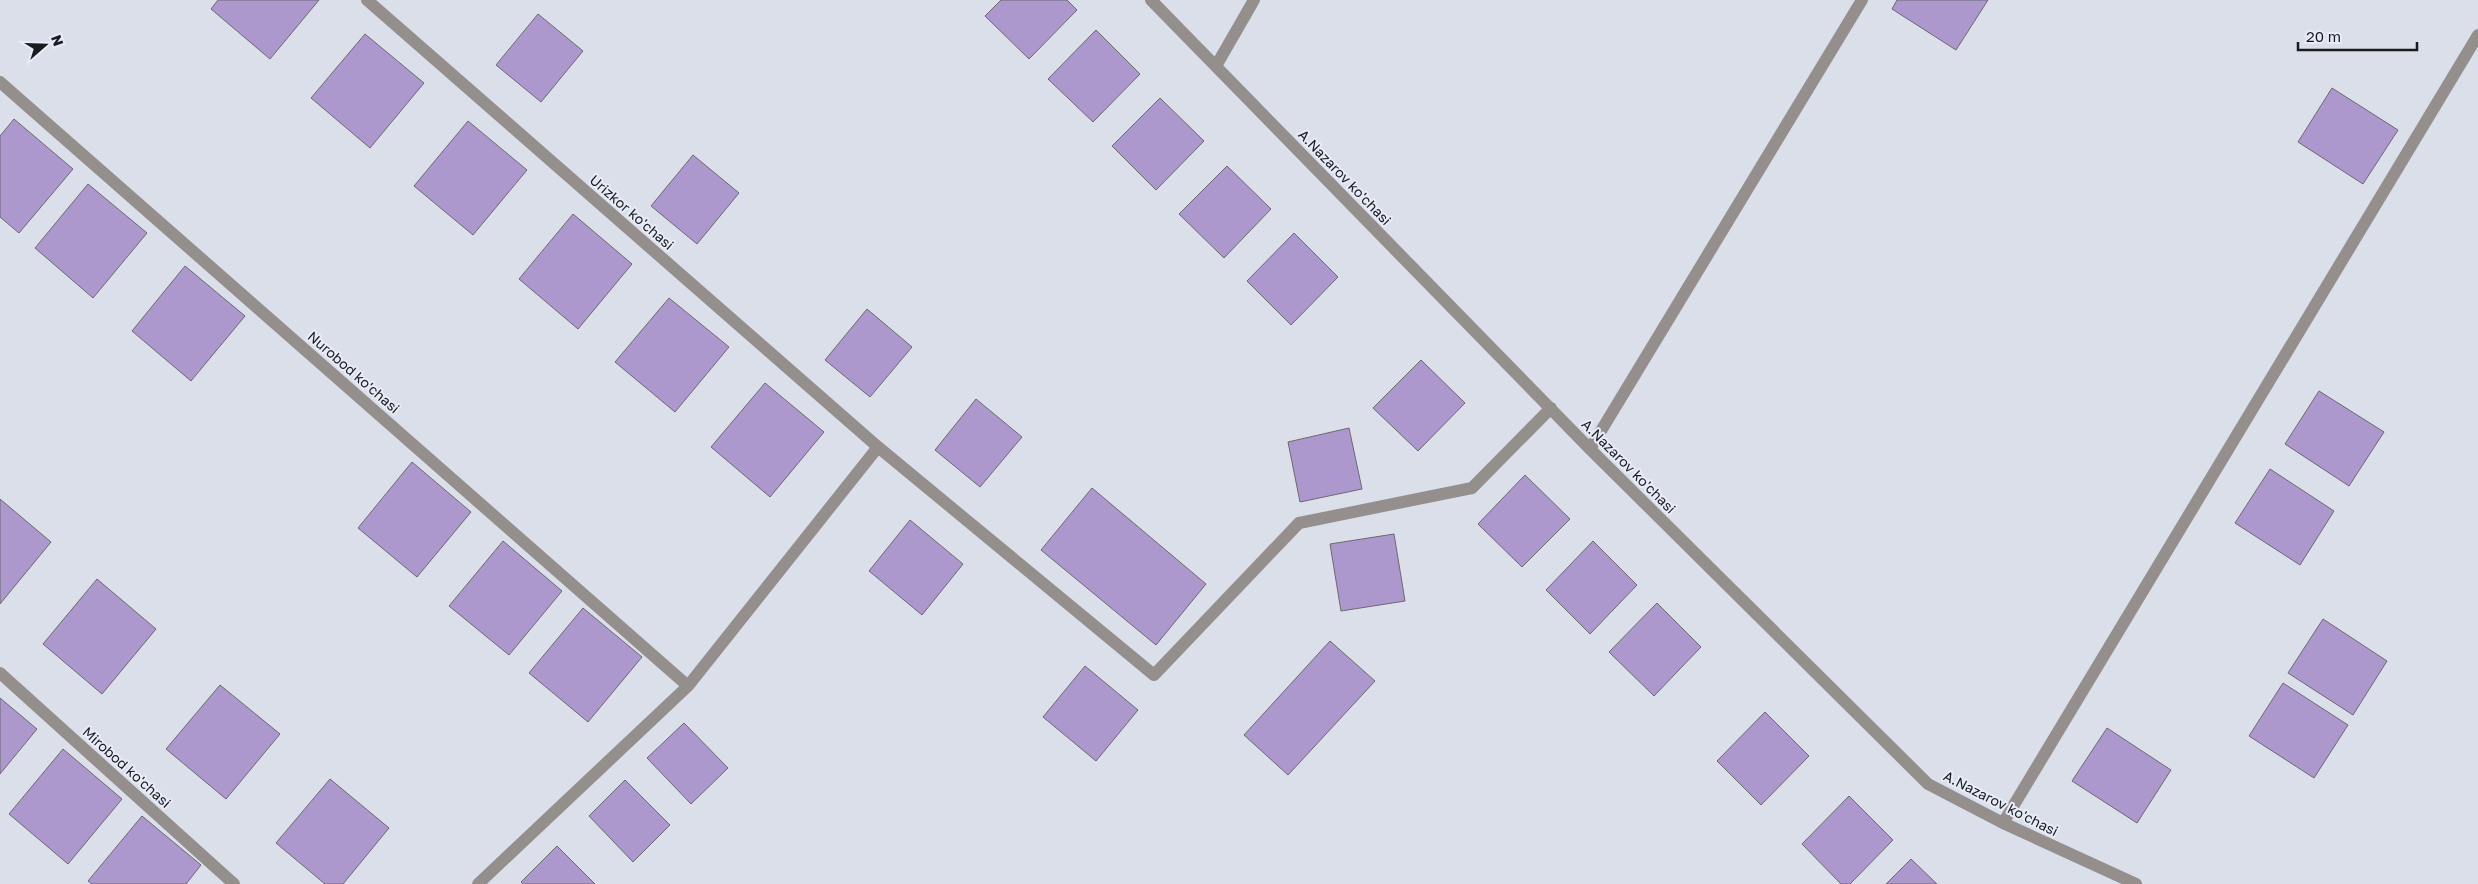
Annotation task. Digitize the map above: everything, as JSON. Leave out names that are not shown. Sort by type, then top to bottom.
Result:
[{"type":"street","name":"Urizkor ko'chasi","points":[[367,0],[878,447],[1154,675],[1299,523],[1472,488],[1551,408]]},
{"type":"street","name":"A.Nazarov ko'chasi","points":[[1152,0],[1590,449],[1928,784],[2003,824],[2136,884]]},
{"type":"street","points":[[1216,66],[1254,0]]},
{"type":"street","points":[[1590,449],[1862,0]]},
{"type":"street","points":[[2003,824],[2478,35]]},
{"type":"street","name":"Nurobod ko'chasi","points":[[0,82],[688,686]]},
{"type":"street","points":[[478,884],[688,686],[878,447]]},
{"type":"street","name":"Mirobod ko'chasi","points":[[0,673],[234,884]]},
{"type":"building","points":[[218,0],[319,0],[270,59],[211,9]]},
{"type":"building","points":[[1001,0],[1067,0],[1077,10],[1029,59],[985,16]]},
{"type":"building","points":[[1897,0],[1988,0],[1956,50],[1892,9]]},
{"type":"building","points":[[538,14],[583,51],[541,102],[496,65]]},
{"type":"building","points":[[1096,30],[1140,74],[1093,122],[1048,79]]},
{"type":"building","points":[[365,34],[424,83],[370,148],[311,98]]},
{"type":"building","points":[[2332,88],[2398,130],[2363,184],[2298,142]]},
{"type":"building","points":[[1160,98],[1204,141],[1156,190],[1112,146]]},
{"type":"building","points":[[14,119],[73,169],[19,233],[0,217],[0,136]]},
{"type":"building","points":[[468,121],[527,170],[473,235],[414,186]]},
{"type":"building","points":[[693,155],[739,193],[697,244],[651,206]]},
{"type":"building","points":[[1227,166],[1271,209],[1224,258],[1179,214]]},
{"type":"building","points":[[88,184],[147,233],[93,298],[35,248]]},
{"type":"building","points":[[573,214],[632,264],[578,329],[519,279]]},
{"type":"building","points":[[1294,233],[1338,277],[1291,325],[1247,281]]},
{"type":"building","points":[[185,266],[245,316],[191,381],[132,331]]},
{"type":"building","points":[[669,298],[729,347],[675,412],[615,362]]},
{"type":"building","points":[[867,309],[912,347],[870,397],[825,360]]},
{"type":"building","points":[[1421,360],[1465,403],[1418,451],[1373,408]]},
{"type":"building","points":[[765,383],[824,432],[770,497],[711,447]]},
{"type":"building","points":[[2319,391],[2384,432],[2349,486],[2285,444]]},
{"type":"building","points":[[976,399],[1022,437],[980,487],[935,450]]},
{"type":"building","points":[[1349,428],[1362,489],[1300,502],[1288,442]]},
{"type":"building","points":[[412,462],[471,512],[417,577],[358,528]]},
{"type":"building","points":[[2270,469],[2334,511],[2300,565],[2235,523]]},
{"type":"building","points":[[1525,475],[1570,519],[1522,567],[1478,524]]},
{"type":"building","points":[[1092,488],[1206,584],[1156,645],[1041,550]]},
{"type":"building","points":[[0,499],[51,542],[0,604]]},
{"type":"building","points":[[910,520],[963,564],[922,615],[869,571]]},
{"type":"building","points":[[1394,534],[1405,601],[1341,611],[1330,544]]},
{"type":"building","points":[[503,541],[562,591],[509,655],[449,606]]},
{"type":"building","points":[[1593,541],[1637,585],[1590,634],[1546,590]]},
{"type":"building","points":[[97,579],[156,629],[102,694],[43,644]]},
{"type":"building","points":[[1657,603],[1701,647],[1654,696],[1609,652]]},
{"type":"building","points":[[583,608],[642,657],[588,722],[529,673]]},
{"type":"building","points":[[2323,619],[2387,661],[2353,715],[2288,673]]},
{"type":"building","points":[[1330,641],[1375,681],[1288,775],[1244,735]]},
{"type":"building","points":[[1085,666],[1138,710],[1096,761],[1043,717]]},
{"type":"building","points":[[2283,683],[2348,725],[2314,778],[2249,736]]},
{"type":"building","points":[[220,685],[280,734],[226,799],[166,749]]},
{"type":"building","points":[[0,698],[37,729],[0,774]]},
{"type":"building","points":[[1765,712],[1809,756],[1761,805],[1717,761]]},
{"type":"building","points":[[684,723],[728,768],[691,804],[647,758]]},
{"type":"building","points":[[2107,728],[2171,770],[2137,823],[2072,781]]},
{"type":"building","points":[[63,749],[122,799],[68,864],[9,814]]},
{"type":"building","points":[[330,779],[389,828],[343,884],[325,884],[276,843]]},
{"type":"building","points":[[625,780],[670,825],[633,862],[589,816]]},
{"type":"building","points":[[1849,796],[1893,840],[1850,884],[1841,884],[1802,844]]},
{"type":"building","points":[[142,816],[201,865],[186,884],[92,884],[88,881]]},
{"type":"building","points":[[557,846],[595,884],[523,884],[521,882]]},
{"type":"building","points":[[1911,859],[1937,884],[1886,884]]}]
